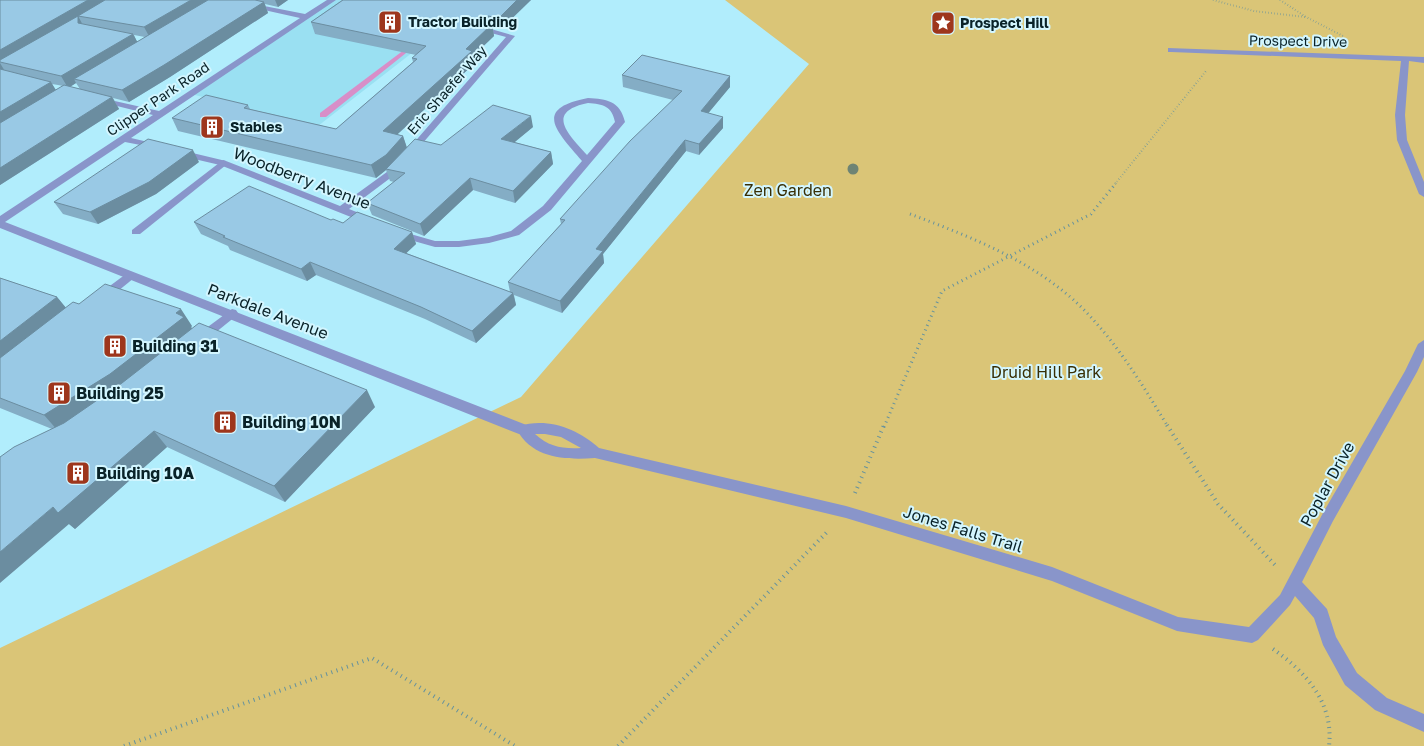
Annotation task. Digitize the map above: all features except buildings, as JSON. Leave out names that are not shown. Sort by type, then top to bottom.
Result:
[{"type":"street","name":"Clipper Park Road","points":[[0,222],[332,0]]},
{"type":"street","points":[[220,2],[307,17]]},
{"type":"street","name":"Eric Shaefer Way","points":[[342,209],[394,171],[511,36],[494,31]]},
{"type":"street","name":"Prospect Drive","points":[[1171,50],[1220,53],[1384,56],[1424,60]]},
{"type":"street","points":[[1406,58],[1400,115],[1402,140],[1424,194]]},
{"type":"street","points":[[89,96],[161,114]]},
{"type":"street","name":"Woodberry Avenue","points":[[124,139],[223,163],[408,237],[435,244],[489,240],[515,233],[547,208],[620,122],[621,114],[607,102],[583,101],[563,109],[558,116],[558,122],[562,130],[586,160]]},
{"type":"street","points":[[136,232],[223,163]]},
{"type":"street","name":"Parkdale Avenue","points":[[0,222],[524,430]]},
{"type":"street","points":[[92,306],[130,275]]},
{"type":"street","points":[[188,348],[232,313]]},
{"type":"street","name":"Poplar Drive","points":[[1252,635],[1285,600],[1411,372],[1424,344]]},
{"type":"street","name":"Jones Falls Trail","points":[[524,430],[545,427],[582,440],[595,453],[846,512],[1052,574],[1177,624],[1252,635]]},
{"type":"street","points":[[524,430],[532,442],[552,451],[570,455],[595,453]]},
{"type":"street","points":[[1293,583],[1321,614],[1329,640],[1351,679],[1381,704],[1424,722]]},
{"type":"path","points":[[1213,0],[1254,11],[1306,17]]},
{"type":"path","points":[[1280,0],[1306,17],[1384,56]]},
{"type":"path","points":[[618,746],[846,512],[942,291],[1091,214],[1220,53]]},
{"type":"path","points":[[910,214],[970,237],[1009,256],[1057,288],[1087,312],[1122,355],[1211,494],[1240,528],[1293,583]]},
{"type":"path","points":[[1252,635],[1284,656],[1312,682],[1327,710],[1329,746]]},
{"type":"path","points":[[124,746],[372,658],[515,746]]},
{"type":"shaded area","points":[[331,0],[480,0],[318,126],[191,94]]},
{"type":"green space","name":"Druid Hill Park","points":[[725,0],[1424,0],[1424,746],[0,746],[0,648],[521,397],[809,64]]},
{"type":"waterway","points":[[323,115],[404,52]]},
{"type":"place","name":"Tractor Building","points":[[390,22]]},
{"type":"place","name":"Prospect Hill","points":[[943,23]]},
{"type":"place","name":"Stables","points":[[212,127]]},
{"type":"place","name":"Building 31","points":[[115,346]]},
{"type":"place","name":"Building 25","points":[[59,393]]},
{"type":"place","name":"Building 10N","points":[[225,422]]},
{"type":"place","name":"Building 10A","points":[[78,473]]},
{"type":"park label","name":"Zen Garden","points":[[788,190]]}]
